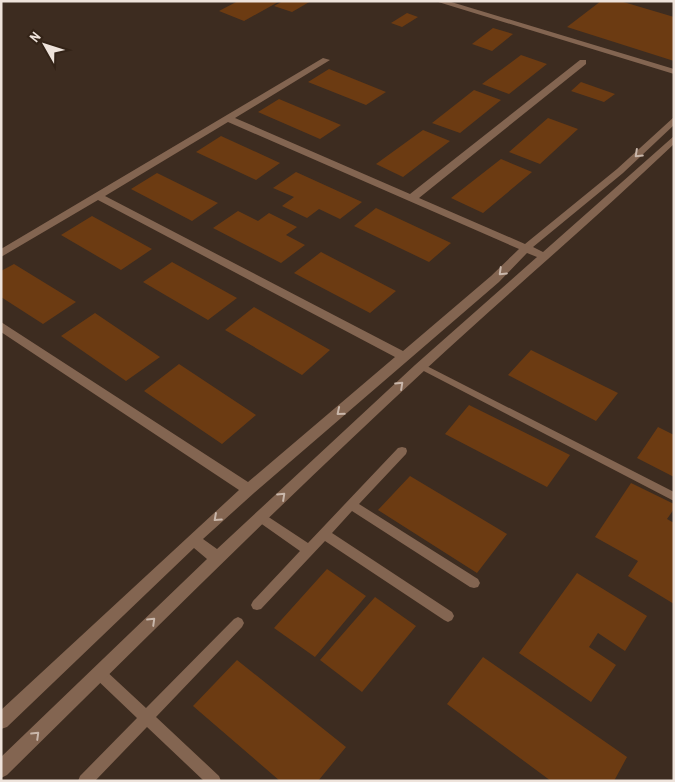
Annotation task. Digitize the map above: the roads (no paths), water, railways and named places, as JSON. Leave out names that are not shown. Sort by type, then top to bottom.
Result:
[{"type":"street","points":[[439,1],[674,72]]},
{"type":"street","points":[[1,254],[326,60]]},
{"type":"street","points":[[412,198],[583,62]]},
{"type":"street","points":[[229,119],[546,257]]},
{"type":"street","points":[[1,721],[249,489],[405,357],[494,279],[526,248],[672,129]]},
{"type":"street","points":[[1,769],[260,517],[421,366],[546,257],[672,129]]},
{"type":"street","points":[[98,196],[405,357]]},
{"type":"street","points":[[1,326],[249,489]]},
{"type":"street","points":[[193,540],[218,558]]},
{"type":"lane","points":[[421,366],[674,497]]},
{"type":"lane","points":[[257,605],[402,451]]},
{"type":"lane","points":[[352,505],[474,583]]},
{"type":"lane","points":[[260,517],[308,550]]},
{"type":"lane","points":[[324,534],[448,616]]},
{"type":"lane","points":[[85,781],[238,623]]},
{"type":"lane","points":[[99,673],[214,781]]}]
